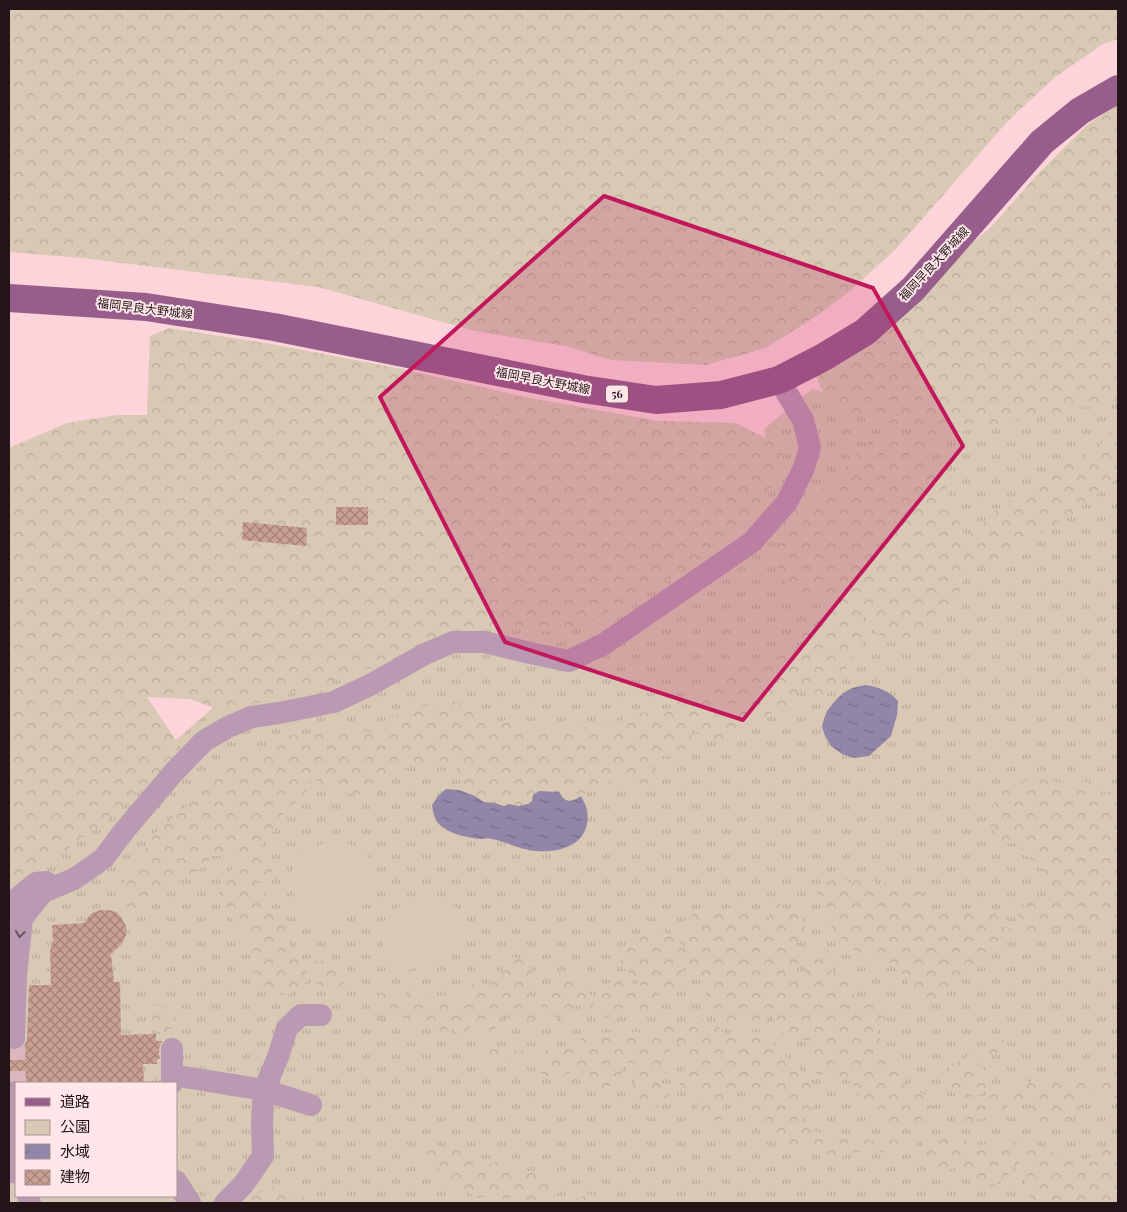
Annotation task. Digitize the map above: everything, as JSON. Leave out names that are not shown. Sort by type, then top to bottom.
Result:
[{"type":"main road","name":"福岡早良大野城線","points":[[9,298],[156,308],[274,327],[583,389],[656,400],[721,394],[779,380],[822,358],[865,332],[913,289],[1042,142],[1080,111],[1118,89]]},
{"type":"lane","points":[[14,1038],[16,976],[22,918],[43,892],[74,878],[103,859],[174,772],[204,741],[228,727],[252,717],[279,714],[334,702],[370,685],[425,654],[454,642],[485,642],[568,660],[604,644],[752,542],[787,502],[804,468],[810,447],[803,420],[779,380]]},
{"type":"lane","points":[[9,910],[13,902],[36,883],[74,878]]},
{"type":"lane","points":[[225,1203],[243,1185],[263,1156],[262,1122],[264,1090],[278,1057],[287,1028],[301,1015],[321,1015]]},
{"type":"lane","points":[[172,1049],[172,1079],[264,1090],[311,1105]]},
{"type":"lane","points":[[178,1184],[190,1203]]},
{"type":"highlighted area","points":[[604,196],[873,288],[963,446],[743,720],[505,642],[380,397]]},
{"type":"green space","points":[[9,9],[1118,9],[1118,39],[1103,44],[1054,78],[1007,122],[896,249],[851,290],[818,315],[766,348],[706,365],[611,360],[565,346],[475,331],[318,287],[82,258],[9,252]]},
{"type":"green space","points":[[1118,104],[1118,401],[935,436],[828,405],[816,376],[991,227],[1036,176],[1086,126]]},
{"type":"green space","points":[[169,328],[271,344],[397,368],[530,398],[659,421],[736,423],[786,448],[762,510],[665,583],[568,633],[462,626],[369,669],[227,713],[190,699],[147,697],[183,751],[109,819],[48,863],[12,877],[9,876],[9,448],[67,423],[117,415],[147,415],[150,336]]},
{"type":"green space","points":[[1118,383],[1118,1203],[9,1203],[9,869],[66,837],[216,705],[772,476],[764,429],[812,389],[931,420]]},
{"type":"green space","points":[[1118,422],[1118,478],[1067,518],[1024,544],[990,571],[971,563],[957,597],[936,613],[917,634],[896,643],[876,633],[868,614],[862,615],[867,638],[843,673],[836,687],[821,698],[809,686],[798,691],[790,709],[775,711],[761,719],[745,716],[742,730],[727,740],[711,739],[692,730],[693,746],[679,757],[662,756],[648,761],[655,774],[647,786],[634,787],[625,776],[616,775],[606,786],[593,783],[575,806],[521,811],[470,802],[457,769],[461,757],[445,764],[414,763],[393,777],[380,793],[360,795],[338,793],[311,778],[304,796],[285,810],[274,830],[260,847],[252,850],[263,853],[274,863],[271,875],[257,885],[278,917],[287,924],[290,947],[305,962],[309,980],[287,996],[268,989],[252,972],[250,957],[256,942],[244,936],[238,923],[227,916],[221,907],[219,899],[222,884],[240,855],[212,856],[203,867],[163,892],[145,897],[136,915],[124,916],[117,906],[123,896],[123,884],[130,866],[142,857],[149,838],[186,806],[198,788],[212,773],[237,757],[254,750],[271,748],[287,736],[312,734],[340,728],[388,734],[396,715],[425,706],[452,701],[488,711],[493,724],[492,727],[505,720],[527,728],[544,726],[560,736],[576,727],[609,727],[633,713],[666,712],[676,700],[697,694],[716,675],[743,664],[762,664],[804,643],[799,628],[813,617],[841,609],[838,604],[794,595],[780,575],[776,561],[779,530],[789,512],[811,503],[824,486],[834,480],[871,439],[895,430],[920,442],[944,483],[966,540],[995,511],[1032,485],[1098,448]]},
{"type":"green space","points":[[1035,779],[1054,781],[1071,786],[1080,781],[1092,783],[1102,795],[1118,789],[1118,915],[1109,922],[1093,928],[1053,931],[1037,939],[1024,935],[1015,926],[1018,914],[1027,901],[1045,896],[1055,898],[1043,875],[1039,862],[1026,855],[1018,843],[1001,844],[989,821],[992,808],[999,794],[1018,782]]},
{"type":"green space","points":[[329,842],[341,842],[359,849],[369,857],[377,868],[379,879],[373,895],[359,909],[348,917],[325,924],[315,922],[306,916],[298,905],[291,876],[294,866],[308,851]]},
{"type":"green space","points":[[842,877],[850,883],[865,878],[878,885],[890,882],[902,888],[906,893],[911,889],[923,892],[926,899],[925,909],[931,915],[945,909],[981,915],[995,914],[1003,927],[1008,927],[1016,933],[1015,940],[1006,943],[995,953],[992,950],[982,958],[974,973],[947,989],[934,1002],[919,1001],[910,990],[906,978],[893,963],[883,964],[869,956],[859,958],[853,944],[843,941],[826,920],[817,892],[824,883]]},
{"type":"green space","points":[[429,896],[444,900],[457,908],[463,921],[461,939],[448,952],[424,966],[405,971],[394,963],[385,952],[382,940],[384,923],[389,913],[396,908],[408,902]]},
{"type":"green space","points":[[779,904],[787,911],[799,908],[806,929],[801,940],[790,946],[797,957],[798,967],[788,985],[805,976],[805,958],[815,949],[828,950],[835,961],[831,972],[843,973],[853,980],[854,997],[848,1004],[847,1011],[858,1013],[864,1005],[876,1000],[888,1008],[885,1025],[877,1030],[881,1042],[880,1051],[897,1061],[901,1066],[905,1084],[908,1088],[925,1094],[933,1107],[930,1119],[921,1127],[897,1131],[893,1129],[882,1120],[878,1109],[867,1110],[859,1104],[858,1090],[846,1078],[838,1078],[833,1074],[827,1076],[815,1072],[810,1057],[815,1047],[812,1041],[786,1035],[778,1028],[772,1015],[755,1020],[747,1025],[735,1025],[723,1022],[711,1014],[705,998],[709,977],[693,979],[689,963],[679,975],[678,983],[670,991],[660,990],[652,985],[639,985],[633,975],[624,969],[620,959],[625,947],[636,946],[643,935],[661,929],[685,947],[689,919],[702,909],[710,914],[730,908],[746,909],[767,925],[772,908]]},
{"type":"green space","points":[[513,956],[529,962],[532,972],[526,987],[531,995],[533,1004],[530,1008],[535,1018],[528,1021],[519,1016],[513,1020],[500,1017],[492,1035],[485,1036],[474,1023],[466,1031],[458,1034],[451,1028],[434,1032],[427,1029],[422,1021],[416,1026],[408,1022],[402,1016],[400,1010],[396,1008],[387,1017],[377,1018],[373,1012],[381,991],[389,989],[404,1004],[405,996],[413,991],[423,992],[429,998],[444,995],[450,996],[456,1001],[464,1001],[460,994],[467,987],[476,982],[491,986],[489,982],[493,978],[503,975],[502,969],[504,964],[507,959]]},
{"type":"green space","points":[[316,961],[329,962],[345,977],[344,984],[338,993],[327,993],[316,981],[312,975],[311,966]]},
{"type":"green space","points":[[560,974],[587,983],[589,992],[595,1000],[593,1007],[597,1013],[588,1017],[582,1012],[582,1006],[573,1005],[576,1013],[570,1021],[561,1021],[554,1016],[545,1020],[539,1013],[542,1005],[550,999],[553,975]]},
{"type":"green space","points":[[626,975],[632,980],[636,990],[645,989],[660,995],[654,999],[661,1010],[652,1016],[641,1010],[634,1015],[621,1013],[607,1018],[598,1009],[602,988],[617,981],[619,977]]},
{"type":"green space","points":[[161,1005],[167,1007],[174,1016],[174,1026],[167,1034],[151,1030],[145,1023],[151,1006]]},
{"type":"green space","points":[[688,1017],[699,1017],[720,1028],[727,1035],[742,1034],[749,1031],[765,1033],[784,1056],[791,1059],[815,1091],[814,1106],[801,1121],[810,1130],[843,1139],[850,1134],[878,1143],[899,1139],[906,1149],[891,1154],[877,1151],[849,1153],[834,1160],[817,1151],[811,1145],[803,1151],[789,1144],[786,1135],[775,1137],[767,1127],[754,1129],[748,1114],[755,1099],[738,1078],[736,1095],[723,1102],[724,1118],[708,1123],[696,1111],[697,1099],[700,1093],[690,1094],[676,1080],[691,1063],[678,1043],[667,1052],[675,1062],[669,1071],[658,1078],[670,1093],[660,1107],[636,1103],[633,1088],[637,1073],[633,1063],[622,1063],[621,1082],[603,1088],[593,1084],[579,1065],[568,1074],[553,1082],[535,1068],[538,1058],[550,1047],[576,1047],[579,1041],[589,1033],[613,1032],[618,1040],[624,1033],[650,1034],[664,1020],[669,1019],[684,1024]]},
{"type":"green space","points":[[1002,1040],[1007,1045],[1002,1051],[977,1062],[984,1070],[991,1084],[981,1094],[968,1098],[956,1095],[950,1087],[950,1065]]},
{"type":"green space","points":[[508,1046],[518,1053],[526,1048],[531,1057],[523,1064],[511,1060],[491,1063],[481,1060],[482,1051],[494,1048],[501,1051]]},
{"type":"green space","points":[[1118,1068],[1118,1100],[1086,1093],[1083,1111],[1056,1128],[1035,1121],[1029,1103],[1012,1102],[997,1116],[978,1119],[963,1126],[953,1117],[966,1108],[974,1099],[991,1094],[1004,1094],[1020,1078],[1036,1085],[1056,1074],[1074,1079],[1100,1076]]},
{"type":"green space","points":[[963,1136],[967,1144],[997,1145],[1008,1141],[1035,1145],[1084,1167],[1096,1145],[1118,1149],[1118,1203],[1034,1203],[1028,1195],[1022,1159],[1006,1177],[986,1190],[969,1180],[962,1164],[948,1171],[929,1164],[920,1156],[920,1147],[931,1137]]},
{"type":"green space","points":[[427,1143],[446,1149],[458,1149],[464,1156],[475,1155],[490,1165],[504,1159],[511,1174],[519,1173],[523,1169],[534,1173],[540,1172],[558,1185],[559,1192],[551,1199],[554,1203],[527,1203],[527,1196],[518,1193],[504,1199],[494,1193],[480,1199],[466,1189],[455,1190],[441,1174],[435,1162],[426,1167],[417,1158]]},
{"type":"green space","points":[[270,1187],[288,1190],[300,1195],[304,1197],[305,1203],[244,1203],[254,1194],[264,1192]]},
{"type":"green space","points":[[588,1194],[598,1196],[607,1203],[572,1203],[576,1199]]},
{"type":"water","points":[[865,685],[883,690],[895,698],[898,701],[897,715],[891,736],[869,756],[854,758],[842,754],[831,746],[822,727],[827,711],[843,693],[852,688]]},
{"type":"water","points":[[446,789],[459,790],[475,796],[484,802],[504,806],[509,804],[518,806],[528,804],[532,801],[533,795],[539,791],[559,792],[569,801],[581,796],[587,810],[585,830],[574,843],[557,850],[547,851],[520,848],[492,839],[481,839],[458,834],[442,827],[434,814],[432,805]]},
{"type":"building","points":[[336,507],[368,507],[368,525],[336,525]]},
{"type":"building","points":[[243,522],[307,528],[306,546],[242,540]]},
{"type":"building","points":[[109,910],[116,912],[125,924],[127,931],[125,938],[121,945],[111,954],[114,982],[120,982],[121,1035],[156,1034],[156,1041],[162,1041],[157,1064],[143,1064],[144,1082],[23,1082],[15,1079],[9,1081],[9,1050],[21,1049],[27,1039],[29,985],[51,985],[50,951],[53,942],[52,925],[84,923],[94,912]]},
{"type":"tunnel","points":[[14,1038],[15,1092]]}]
